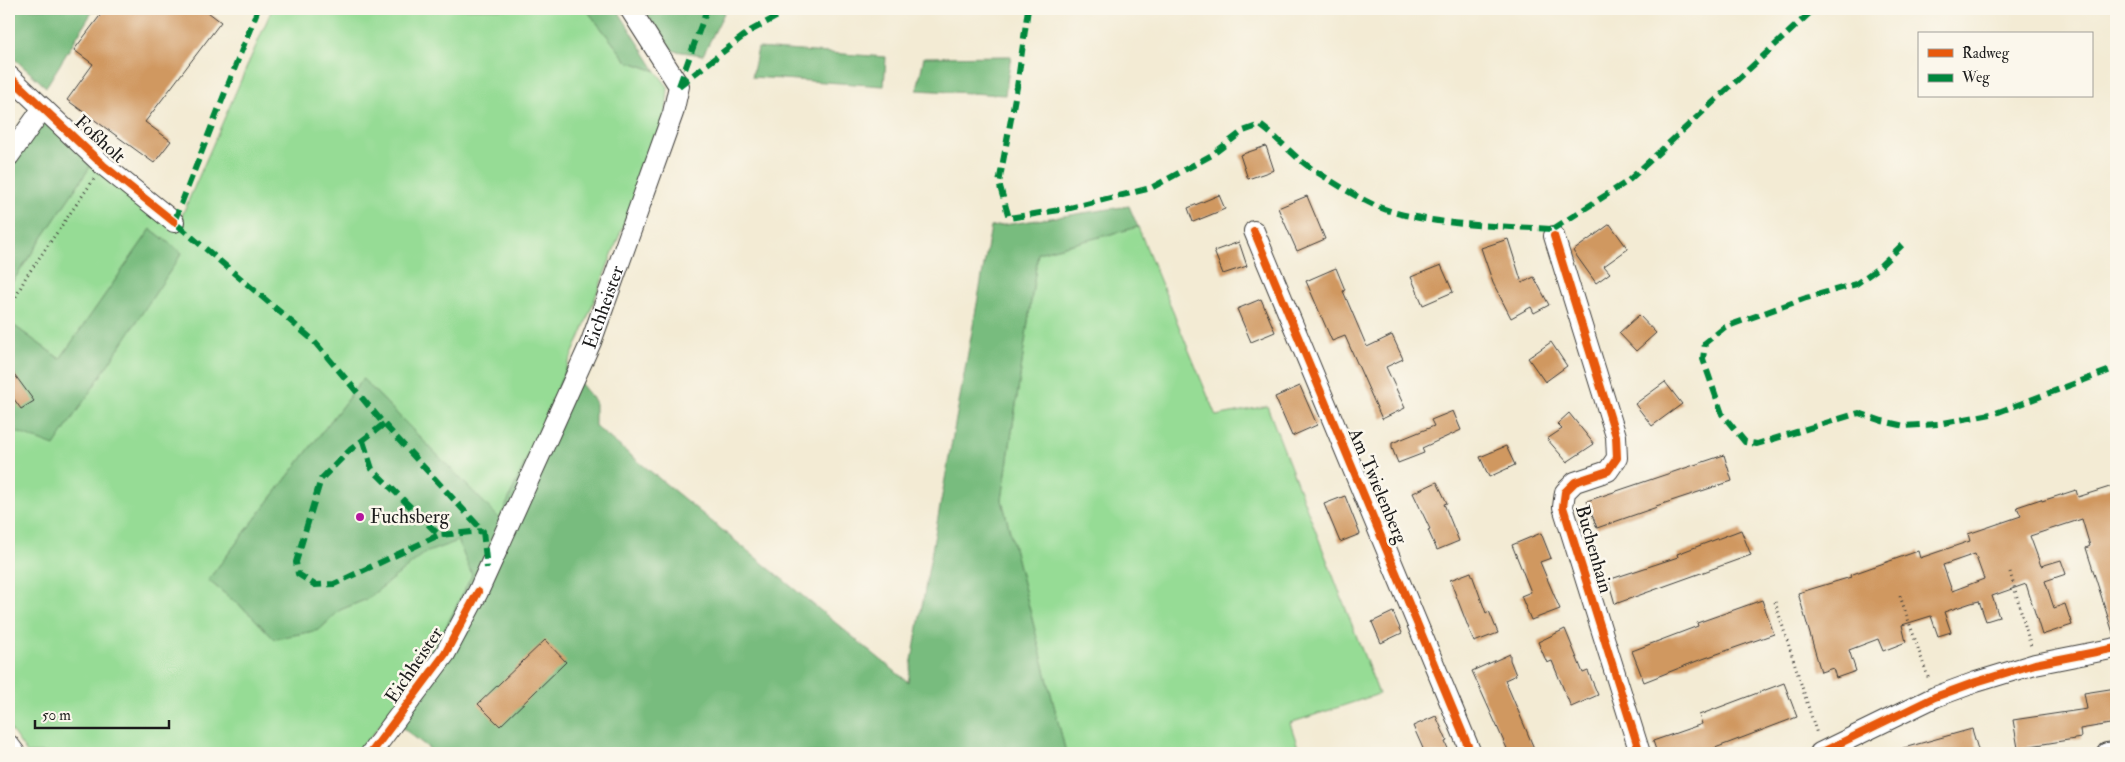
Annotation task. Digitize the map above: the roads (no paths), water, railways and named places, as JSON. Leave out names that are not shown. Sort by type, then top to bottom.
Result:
[{"type":"street","name":"Eichheister","points":[[371,753],[445,654],[478,592],[591,342],[673,113],[678,86],[630,9]]},
{"type":"street","name":"Foßholt","points":[[9,76],[104,165],[174,222]]},
{"type":"street","points":[[9,156],[42,108]]},
{"type":"street","name":"Am Twielenberg","points":[[1254,232],[1471,753]]},
{"type":"street","name":"Buchenhain","points":[[1554,236],[1616,436],[1617,458],[1608,472],[1575,482],[1565,492],[1563,507],[1640,753]]},
{"type":"street","points":[[1821,752],[1935,697],[1976,682],[2035,664],[2116,648]]},
{"type":"street","points":[[9,745],[14,753]]},
{"type":"street","points":[[2107,753],[2116,752]]},
{"type":"place","name":"Fuchsberg","points":[[360,517]]}]
